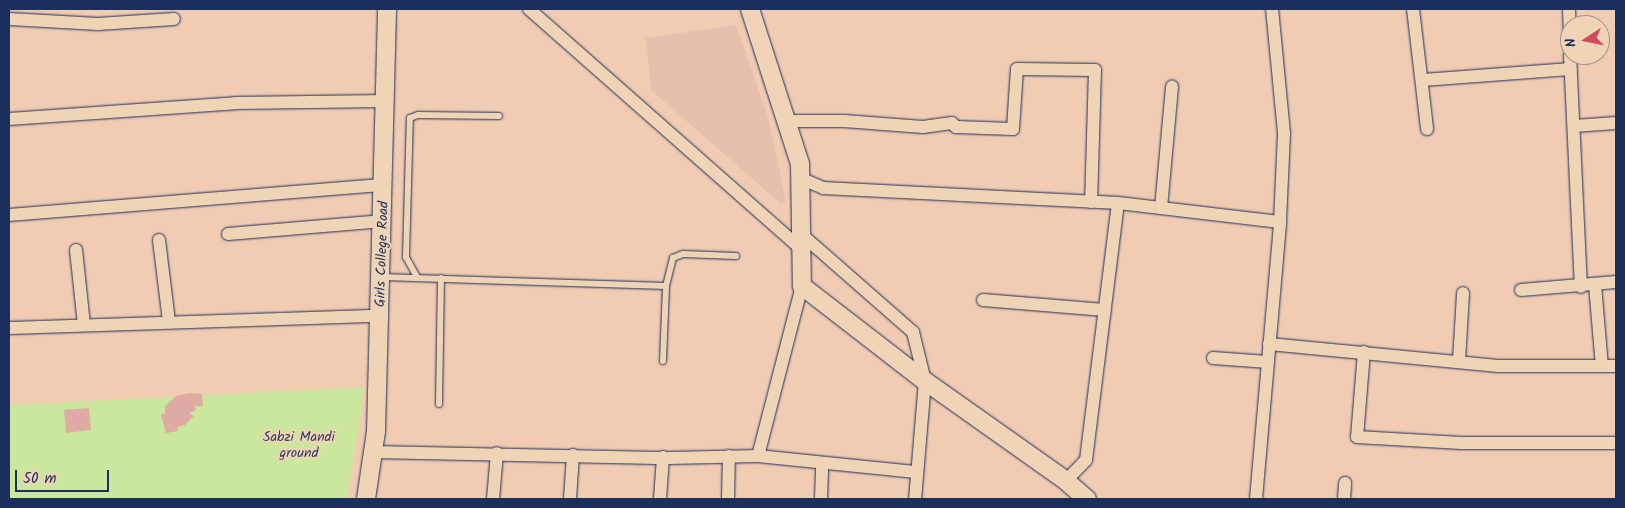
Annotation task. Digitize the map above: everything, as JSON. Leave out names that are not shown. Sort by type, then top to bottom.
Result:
[{"type":"street","name":"Girls College Road","points":[[366,499],[373,452],[382,277],[387,9]]},
{"type":"street","points":[[529,9],[801,241],[913,332],[925,381],[915,472],[915,499]]},
{"type":"street","points":[[750,9],[800,164],[802,286],[758,456]]},
{"type":"street","points":[[1256,499],[1280,222],[1284,133],[1272,9]]},
{"type":"street","points":[[1417,9],[1427,129]]},
{"type":"street","points":[[9,19],[98,24],[174,19]]},
{"type":"street","points":[[1571,65],[1581,287]]},
{"type":"street","points":[[787,121],[844,121],[923,126],[952,124],[956,127],[1013,129],[1017,69],[1095,70],[1092,202]]},
{"type":"street","points":[[1423,80],[1571,69]]},
{"type":"street","points":[[1161,208],[1172,86]]},
{"type":"street","points":[[9,119],[235,103],[386,101]]},
{"type":"street","points":[[1574,126],[1616,123]]},
{"type":"street","points":[[800,178],[824,188],[1118,203],[1280,222]]},
{"type":"street","points":[[9,214],[384,185]]},
{"type":"street","points":[[1066,480],[1086,460],[1118,203]]},
{"type":"street","points":[[228,234],[384,221]]},
{"type":"street","points":[[159,240],[169,322]]},
{"type":"street","points":[[76,250],[84,325]]},
{"type":"street","points":[[1521,290],[1581,287],[1616,282]]},
{"type":"street","points":[[1595,285],[1602,366]]},
{"type":"street","points":[[802,286],[925,381],[1066,480],[1087,499]]},
{"type":"street","points":[[1459,361],[1463,293]]},
{"type":"street","points":[[982,300],[1105,310]]},
{"type":"street","points":[[9,328],[380,316]]},
{"type":"street","points":[[1269,344],[1498,366],[1616,366]]},
{"type":"street","points":[[1364,352],[1357,437],[1461,443],[1616,442]]},
{"type":"street","points":[[1213,358],[1268,362]]},
{"type":"street","points":[[373,452],[663,457],[758,456],[915,472]]},
{"type":"street","points":[[493,499],[497,453]]},
{"type":"street","points":[[570,499],[573,455]]},
{"type":"street","points":[[728,499],[729,456]]},
{"type":"street","points":[[660,499],[663,457]]},
{"type":"street","points":[[821,499],[822,464]]},
{"type":"street","points":[[1344,499],[1345,483]]},
{"type":"lane","points":[[416,277],[406,257],[410,118],[418,115],[498,116]]},
{"type":"lane","points":[[663,361],[666,286],[673,258],[683,254],[736,256]]},
{"type":"lane","points":[[382,277],[666,286]]},
{"type":"lane","points":[[439,404],[441,278]]},
{"type":"shaded area","points":[[736,25],[768,117],[786,202],[780,203],[651,90],[646,38]]},
{"type":"green space","name":"Sabzi Mandi ground","points":[[365,387],[347,499],[9,499],[9,405]]},
{"type":"building","points":[[190,393],[202,394],[203,406],[195,406],[196,410],[189,413],[194,416],[185,425],[177,427],[178,431],[166,433],[161,415],[165,413],[165,406],[176,396]]},
{"type":"building","points":[[89,408],[91,430],[66,433],[64,410]]}]
